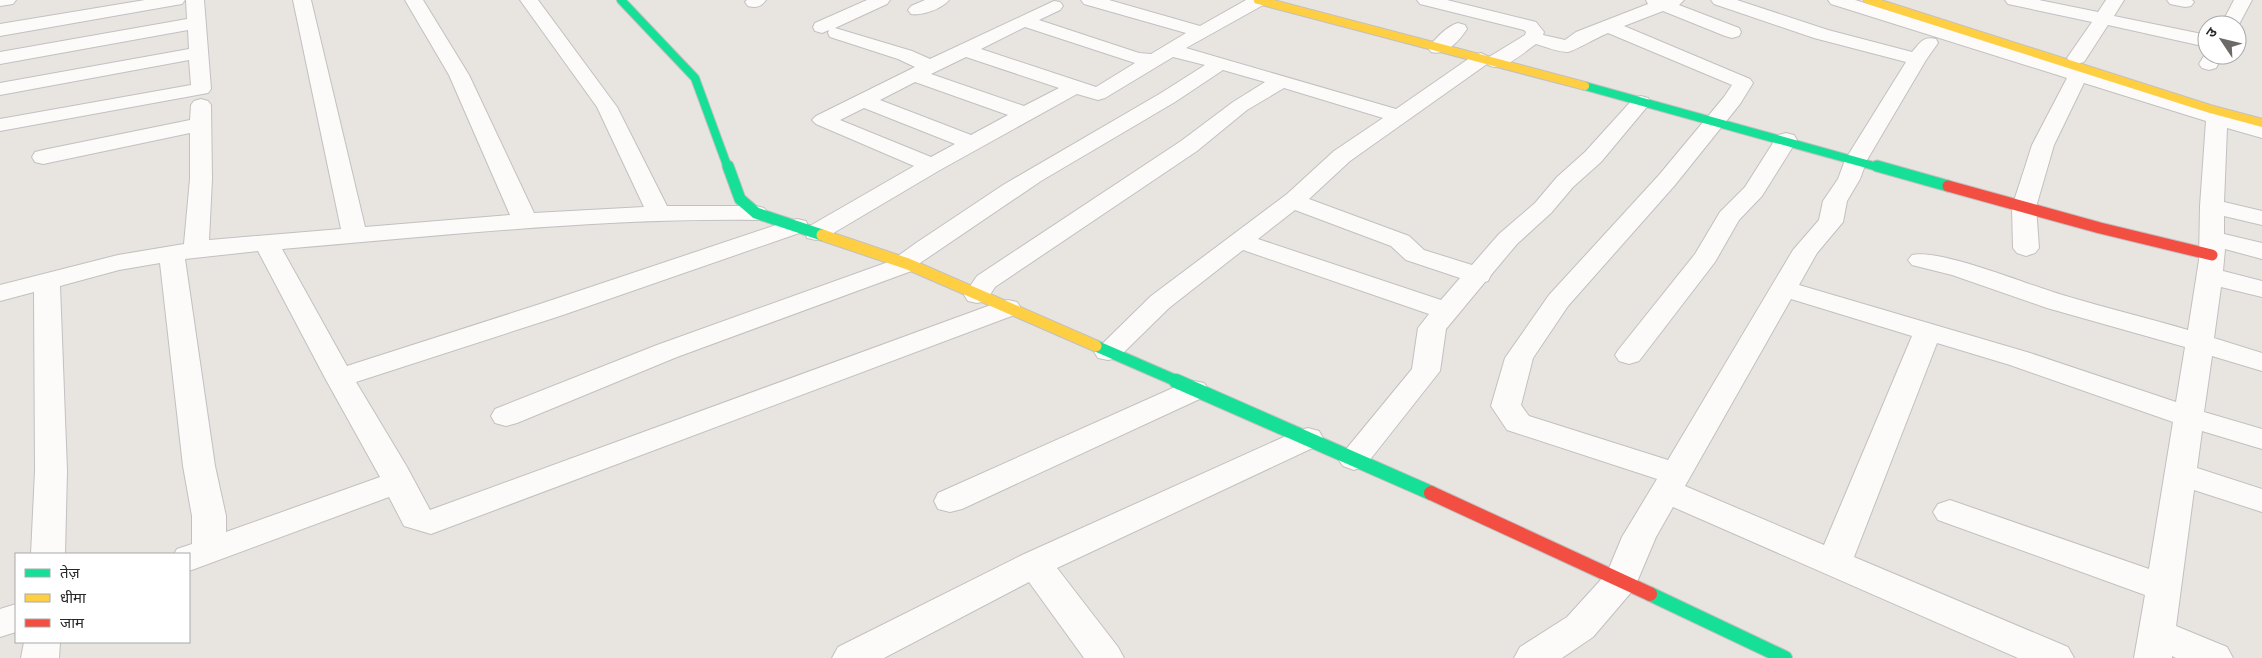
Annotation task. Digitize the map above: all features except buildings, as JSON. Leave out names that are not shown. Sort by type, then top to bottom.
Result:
[{"type":"street","points":[[0,1],[7,0]]},
{"type":"street","points":[[0,30],[176,0]]},
{"type":"street","points":[[195,0],[201,89],[201,179],[183,250],[178,292],[198,466],[208,516],[199,554]]},
{"type":"street","points":[[302,0],[355,236]]},
{"type":"street","points":[[414,0],[459,75],[525,221]]},
{"type":"street","points":[[529,0],[607,107],[659,214]]},
{"type":"street","points":[[621,0],[696,78],[740,199],[756,213]]},
{"type":"street","points":[[881,0],[830,30],[905,55],[923,71],[1026,114]]},
{"type":"street","points":[[918,10],[940,0]]},
{"type":"street","points":[[1090,0],[1201,32]]},
{"type":"street","points":[[965,50],[1098,94],[1201,32],[1259,0],[1786,140],[2024,207],[2211,256],[2262,289]]},
{"type":"street","points":[[1426,0],[1530,26],[1535,32],[1533,38]]},
{"type":"street","points":[[1533,658],[1580,627],[1622,580],[1639,537],[1806,250],[1831,222],[1835,201],[1849,179],[1856,160],[1923,51],[1821,34],[1720,0]]},
{"type":"street","points":[[1837,0],[2078,66],[2262,113]]},
{"type":"street","points":[[1868,0],[2200,106],[2262,123]]},
{"type":"street","points":[[1887,0],[2078,66],[2217,120],[2262,132]]},
{"type":"street","points":[[2014,0],[2197,39]]},
{"type":"street","points":[[2026,248],[2024,207],[2043,145],[2078,66],[2102,20],[2115,0]]},
{"type":"street","points":[[2235,15],[2243,0]]},
{"type":"street","points":[[1108,352],[1160,302],[1292,201],[1342,156],[1399,116],[1488,60],[1533,38],[1568,46],[1583,36],[1663,2],[1732,32]]},
{"type":"street","points":[[932,165],[823,120],[1054,6]]},
{"type":"street","points":[[1023,21],[1099,44],[1136,58],[1162,55],[1220,63],[1399,116]]},
{"type":"street","points":[[0,58],[197,24]]},
{"type":"street","points":[[1608,26],[1742,82],[1733,100],[1667,180],[1610,241],[1558,302],[1519,358],[1506,406],[1518,423],[1671,483],[1834,563],[2055,658]]},
{"type":"street","points":[[1438,48],[1458,29]]},
{"type":"street","points":[[0,89],[198,53]]},
{"type":"street","points":[[506,416],[667,351],[905,263],[1076,150],[1162,101],[1220,63]]},
{"type":"street","points":[[977,295],[986,282],[1189,146],[1240,106],[1282,80]]},
{"type":"street","points":[[339,378],[806,230],[932,165],[1075,86]]},
{"type":"street","points":[[0,125],[201,89]]},
{"type":"street","points":[[863,100],[973,143]]},
{"type":"street","points":[[1354,458],[1426,371],[1432,328],[1479,276],[1508,239],[1543,208],[1565,182],[1593,157],[1641,102]]},
{"type":"street","points":[[2214,658],[2155,646],[2211,256],[2217,120]]},
{"type":"street","points":[[43,157],[201,124]]},
{"type":"street","points":[[1629,355],[1700,264],[1729,218],[1754,191],[1786,140]]},
{"type":"street","points":[[1292,201],[1400,241],[1414,255],[1479,276]]},
{"type":"street","points":[[2212,206],[2262,218]]},
{"type":"street","points":[[0,293],[47,280],[183,250],[525,221],[690,212],[756,213],[905,263],[1354,458],[1622,580],[1785,658]]},
{"type":"street","points":[[1240,241],[1447,311]]},
{"type":"street","points":[[266,243],[416,518],[431,522],[1008,308]]},
{"type":"street","points":[[2211,256],[2262,251]]},
{"type":"street","points":[[1921,260],[1961,270],[2056,302],[2136,323],[2262,362]]},
{"type":"street","points":[[47,280],[51,471],[48,553]]},
{"type":"street","points":[[1784,289],[2020,359],[2188,418],[2262,439]]},
{"type":"street","points":[[1834,563],[1927,332]]},
{"type":"street","points":[[950,501],[1194,390]]},
{"type":"street","points":[[851,658],[1034,564],[1308,438]]},
{"type":"street","points":[[2180,474],[2262,501]]},
{"type":"street","points":[[199,554],[398,482]]},
{"type":"street","points":[[1950,512],[2164,588]]},
{"type":"street","points":[[1034,564],[1105,658]]},
{"type":"street","points":[[0,623],[15,618]]},
{"type":"street","points":[[40,658],[42,643]]},
{"type":"traffic: fast","points":[[621,0],[695,78],[740,199],[756,213],[822,235]]},
{"type":"traffic: fast","points":[[1585,86],[1948,186]]},
{"type":"traffic: fast","points":[[1096,346],[1431,493]]},
{"type":"traffic: fast","points":[[1650,594],[1785,658]]},
{"type":"traffic: slow","points":[[1258,0],[1585,86]]},
{"type":"traffic: slow","points":[[1868,0],[2210,109],[2262,123]]},
{"type":"traffic: slow","points":[[822,235],[908,264],[1096,346]]},
{"type":"traffic: jam","points":[[1948,186],[2100,228],[2212,255]]},
{"type":"traffic: jam","points":[[1431,493],[1650,594]]}]
